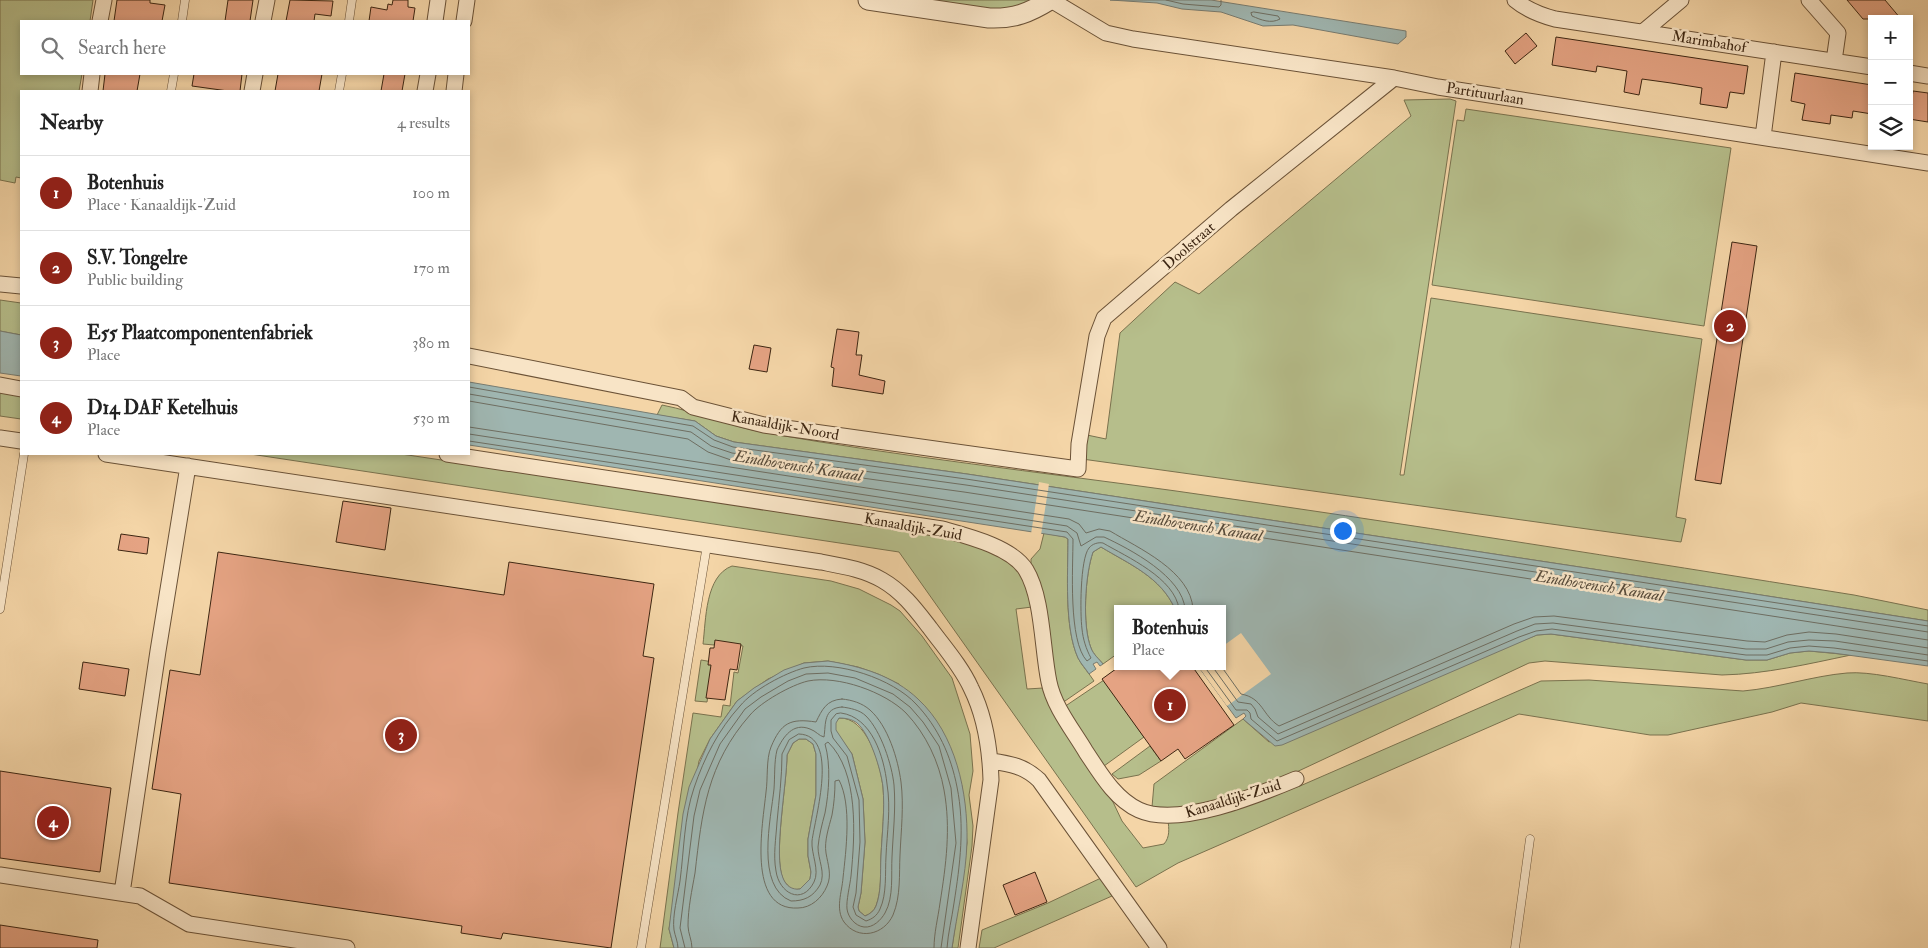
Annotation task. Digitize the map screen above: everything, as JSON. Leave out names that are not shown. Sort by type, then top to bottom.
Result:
[{"type":"street","points":[[100,20],[104,0]]},
{"type":"street","points":[[263,20],[267,0]]},
{"type":"street","points":[[435,20],[438,0]]},
{"type":"street","points":[[464,20],[467,0]]},
{"type":"street","name":"Partituurlaan","points":[[868,0],[1006,19],[1021,15],[1051,0],[1106,33],[1133,39],[1394,78],[1438,87],[1928,163]]},
{"type":"street","name":"Marimbahof","points":[[1515,0],[1523,7],[1555,19],[1868,66]]},
{"type":"street","name":"Marimbahof","points":[[1644,32],[1681,0]]},
{"type":"street","points":[[1809,0],[1838,33],[1834,60]]},
{"type":"street","points":[[1763,137],[1774,52]]},
{"type":"street","points":[[1913,74],[1928,76]]},
{"type":"street","points":[[90,90],[92,75]]},
{"type":"street","points":[[252,90],[255,75]]},
{"type":"street","points":[[425,90],[428,75]]},
{"type":"street","points":[[454,90],[456,75]]},
{"type":"street","name":"Doolstraat","points":[[1078,469],[1079,444],[1097,336],[1104,318],[1231,209],[1394,78]]},
{"type":"street","points":[[0,284],[20,286]]},
{"type":"street","name":"Kanaaldijk-Noord","points":[[470,356],[681,398],[693,407],[764,425],[1078,469]]},
{"type":"street","points":[[0,385],[20,389]]},
{"type":"street","points":[[0,438],[20,441]]},
{"type":"street","points":[[113,455],[852,568],[867,572],[884,581],[907,598],[953,659],[971,687],[987,736],[991,761],[988,815],[968,948]]},
{"type":"street","name":"Kanaaldijk-Zuid","points":[[454,455],[942,530],[996,546],[1026,570],[1037,602],[1049,684],[1059,708],[1101,774],[1120,797],[1139,810],[1158,816],[1184,815],[1238,800],[1296,779]]},
{"type":"street","points":[[122,893],[188,466]]},
{"type":"street","points":[[991,761],[1012,764],[1028,770],[1039,780],[1159,948]]},
{"type":"street","points":[[0,875],[140,896],[189,924],[347,948]]},
{"type":"lane","points":[[182,20],[185,0]]},
{"type":"lane","points":[[349,20],[352,0]]},
{"type":"lane","points":[[171,90],[174,75]]},
{"type":"lane","points":[[339,90],[342,75]]},
{"type":"lane","points":[[0,609],[24,455]]},
{"type":"lane","points":[[641,948],[707,545]]},
{"type":"lane","points":[[1516,948],[1530,839]]},
{"type":"green space","points":[[0,0],[93,0],[90,20],[20,20],[20,75],[82,75],[79,90],[20,90],[20,178],[16,177],[15,183],[0,180]]},
{"type":"green space","points":[[932,0],[1035,0],[1009,11],[932,2]]},
{"type":"green space","points":[[1450,99],[1456,101],[1400,475],[1404,475],[1431,298],[1702,339],[1676,517],[1686,519],[1681,542],[1082,459],[1087,435],[1106,439],[1120,333],[1175,282],[1199,294],[1411,116],[1404,100]]},
{"type":"green space","points":[[1466,109],[1731,148],[1704,326],[1432,285],[1457,120],[1464,121]]},
{"type":"green space","points":[[0,300],[20,303],[20,335],[0,331]]},
{"type":"green space","points":[[0,392],[20,395],[20,419],[0,416]]},
{"type":"green space","points":[[662,405],[754,430],[818,442],[1176,491],[1854,595],[1928,610],[1928,621],[967,474],[734,442],[716,436],[695,421],[657,415]]},
{"type":"green space","points":[[257,455],[408,455],[925,532],[979,545],[992,551],[1014,566],[1024,580],[1030,595],[1032,607],[1016,609],[1027,689],[1043,688],[1101,786],[1113,802],[1122,821],[1143,848],[1164,844],[1169,830],[1168,820],[1300,786],[1541,681],[1589,680],[1743,691],[1847,673],[1866,673],[1928,684],[1928,721],[1801,703],[1772,712],[1668,735],[1650,735],[1519,714],[1178,863],[1136,887],[899,552]]},
{"type":"green space","points":[[1044,533],[1068,539],[1068,600],[1071,631],[1078,658],[1094,681],[1061,702],[1057,691],[1037,577],[1031,564],[1031,559],[1040,549]]},
{"type":"green space","points":[[1101,547],[1143,572],[1161,588],[1173,605],[1114,605],[1114,656],[1103,664],[1091,648],[1086,627],[1086,587],[1093,552]]},
{"type":"green space","points":[[732,566],[831,581],[859,589],[891,605],[900,611],[922,636],[952,678],[970,734],[973,771],[969,795],[973,826],[972,846],[958,948],[952,948],[967,843],[962,786],[899,684],[858,667],[828,661],[804,663],[768,679],[737,701],[710,739],[699,761],[669,929],[674,948],[660,948],[693,713],[721,717],[723,705],[730,706],[734,672],[738,673],[743,646],[715,642],[714,645],[703,644],[706,611],[712,589],[716,579],[723,571]]},
{"type":"green space","points":[[1551,634],[1746,660],[1767,660],[1790,653],[1809,651],[1851,655],[1771,671],[1722,675],[1545,661],[1529,663],[1290,775],[1229,797],[1187,808],[1152,807],[1154,784],[1243,719],[1269,742],[1521,641],[1537,635]]},
{"type":"green space","points":[[701,660],[713,662],[707,702],[695,701]]},
{"type":"green space","points":[[1104,680],[1144,737],[1104,766],[1064,707]]},
{"type":"green space","points":[[839,718],[849,720],[864,733],[875,754],[883,787],[884,813],[879,894],[876,906],[865,916],[859,911],[858,907],[865,842],[863,799],[852,754],[835,730],[835,723]]},
{"type":"green space","points":[[799,739],[806,739],[813,744],[816,754],[816,795],[808,839],[810,879],[800,889],[793,890],[783,879],[779,854],[787,755],[793,743]]},
{"type":"green space","points":[[1150,746],[1161,761],[1139,775],[1118,779],[1112,774]]},
{"type":"green space","points":[[1101,878],[1112,896],[994,948],[979,948],[982,930],[1048,903]]},
{"type":"water","points":[[1110,0],[1211,0],[1406,31],[1406,37],[1398,44],[1293,25],[1263,26],[1221,12],[1182,9],[1157,3]]},
{"type":"water","points":[[0,331],[20,335],[20,376],[0,373]]},
{"type":"water","name":"Eindhovensch Kanaal","points":[[470,382],[695,421],[716,436],[734,442],[967,474],[1928,621],[1928,666],[1809,651],[1790,653],[1767,660],[1746,660],[1551,634],[1537,635],[1282,745],[1275,746],[1243,719],[1246,716],[1244,713],[1236,718],[1201,670],[1226,670],[1226,605],[1173,605],[1153,580],[1101,547],[1093,552],[1090,562],[1086,587],[1086,627],[1091,648],[1103,664],[1100,666],[1097,662],[1093,664],[1096,669],[1089,674],[1078,658],[1071,631],[1068,600],[1068,539],[1065,537],[470,445]]},
{"type":"water","points":[[828,661],[840,663],[864,669],[887,678],[909,691],[918,699],[942,729],[957,765],[962,784],[967,823],[965,868],[952,948],[674,948],[669,929],[683,814],[689,787],[710,739],[737,701],[784,670],[804,663]],"holes":[[[839,718],[855,722],[862,728],[877,762],[883,787],[884,813],[879,894],[876,906],[865,916],[859,911],[858,907],[865,842],[863,799],[852,754],[836,730],[836,723]],[[799,739],[806,739],[813,744],[816,754],[816,795],[808,839],[810,879],[800,889],[794,889],[784,881],[779,853],[787,755],[793,743]]]},
{"type":"pier","points":[[1039,482],[1049,484],[1041,535],[1031,534]]},
{"type":"pier","points":[[1241,633],[1271,674],[1227,706],[1201,670],[1226,670],[1226,644]]},
{"type":"building","points":[[117,0],[150,0],[150,3],[165,5],[162,20],[114,20]]},
{"type":"building","points":[[228,0],[253,0],[250,20],[225,20]]},
{"type":"building","points":[[290,0],[333,1],[331,16],[315,14],[314,20],[286,20]]},
{"type":"building","points":[[393,0],[408,0],[408,7],[415,8],[413,20],[369,20],[371,7],[387,10],[388,4],[392,5]]},
{"type":"building","points":[[1847,0],[1885,0],[1898,15],[1868,15],[1868,19],[1863,19]]},
{"type":"building","points":[[1526,33],[1537,46],[1515,64],[1505,51]]},
{"type":"building","points":[[1556,37],[1748,66],[1744,94],[1730,92],[1727,108],[1700,104],[1702,88],[1671,83],[1642,79],[1639,95],[1624,92],[1627,71],[1597,66],[1596,72],[1552,65]]},
{"type":"building","points":[[1795,73],[1868,84],[1868,113],[1853,111],[1852,118],[1831,115],[1830,124],[1802,120],[1805,104],[1791,101]]},
{"type":"building","points":[[105,75],[140,75],[137,90],[103,90]]},
{"type":"building","points":[[194,75],[242,75],[240,90],[221,90],[192,86]]},
{"type":"building","points":[[278,75],[322,75],[319,90],[275,90]]},
{"type":"building","points":[[384,75],[405,75],[402,90],[381,90]]},
{"type":"building","points":[[1913,91],[1928,93],[1928,122],[1913,120]]},
{"type":"building","points":[[1732,242],[1757,246],[1721,484],[1695,480]]},
{"type":"building","points":[[837,329],[859,332],[856,355],[862,355],[859,375],[885,381],[883,394],[832,386],[834,368],[831,367]]},
{"type":"building","points":[[754,345],[771,348],[767,372],[749,369]]},
{"type":"building","points":[[343,501],[391,508],[385,550],[336,542]]},
{"type":"building","points":[[121,534],[149,538],[147,554],[118,550]]},
{"type":"building","points":[[218,552],[504,595],[509,562],[654,584],[643,656],[654,658],[611,948],[503,933],[501,939],[461,933],[462,926],[169,883],[181,794],[152,789],[170,670],[200,675]]},
{"type":"building","points":[[715,640],[741,644],[737,670],[730,669],[725,700],[706,698],[711,665],[708,665],[710,648],[714,648]]},
{"type":"building","points":[[83,662],[129,669],[125,696],[79,689]]},
{"type":"building","points":[[1114,670],[1195,670],[1234,725],[1185,759],[1178,749],[1161,761],[1102,679]]},
{"type":"building","points":[[0,771],[111,788],[100,872],[0,858]]},
{"type":"building","points":[[1035,872],[1047,902],[1015,915],[1003,885]]},
{"type":"building","points":[[0,925],[98,940],[97,948],[0,948]]},
{"type":"place","name":"S.V. Tongelre","points":[[1730,326]]},
{"type":"place","name":"Botenhuis","points":[[1170,705]]},
{"type":"place","name":"E55 Plaatcomponentenfabriek","points":[[401,735]]},
{"type":"place","name":"D14 DAF Ketelhuis","points":[[53,822]]}]
